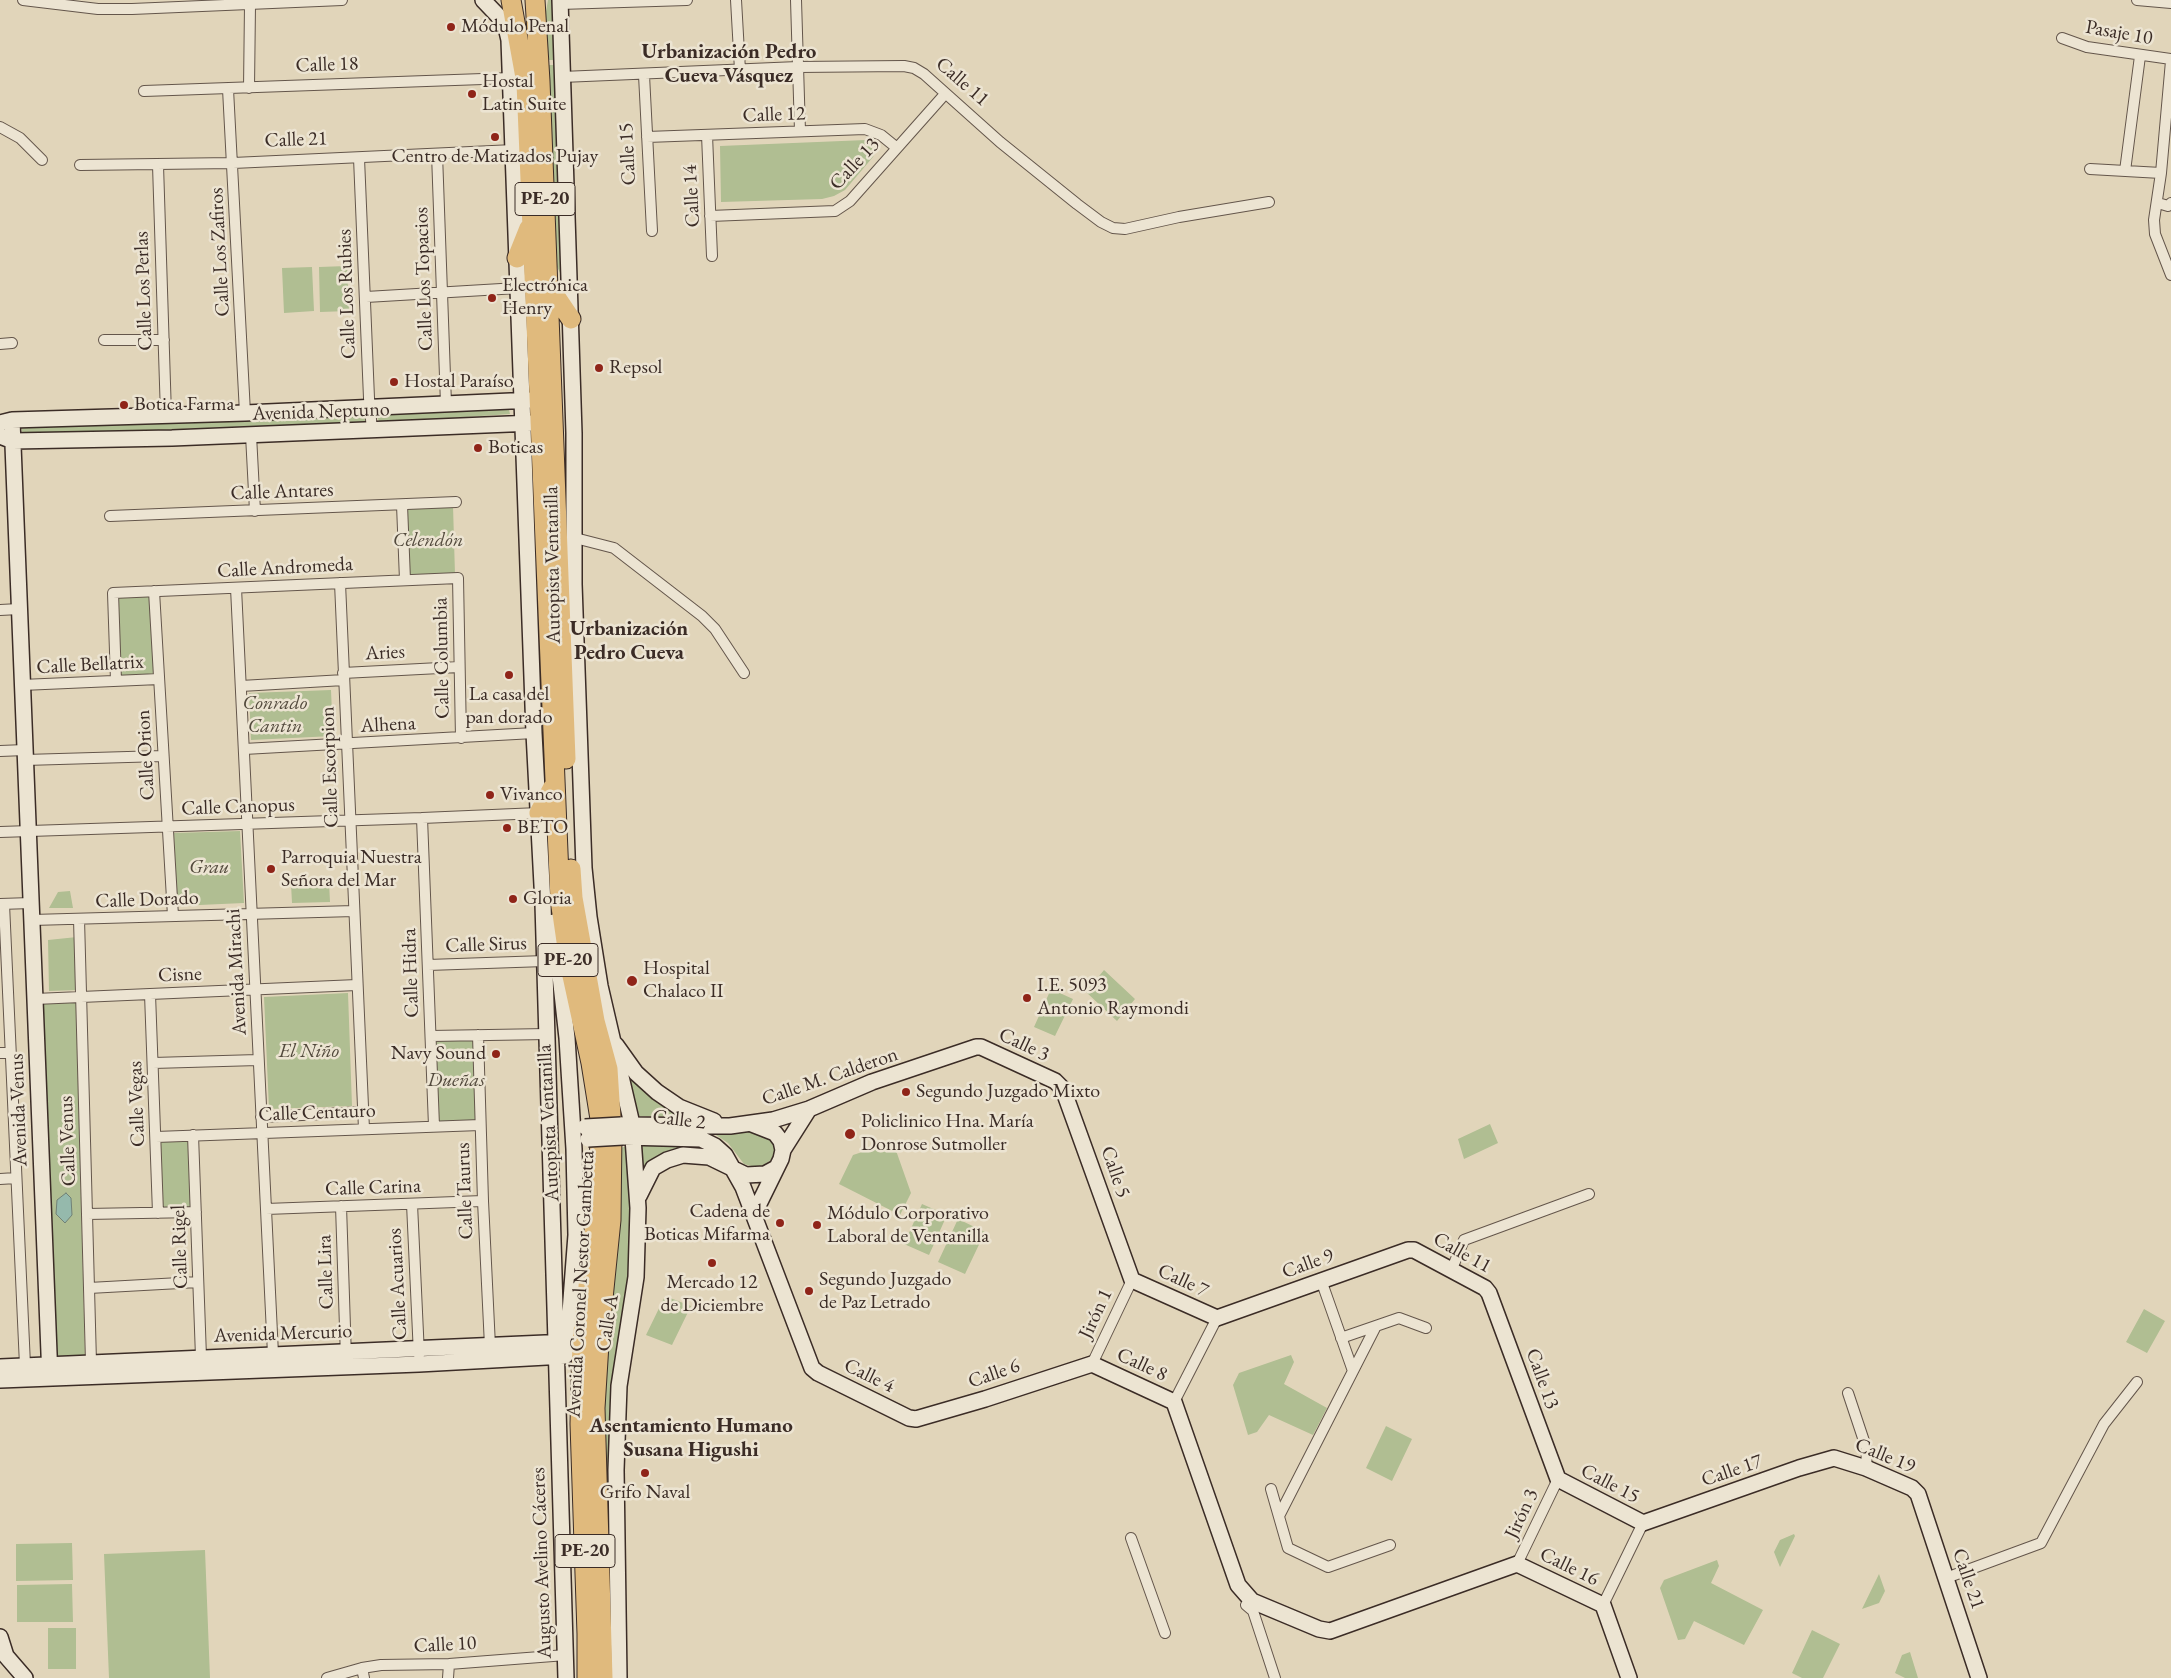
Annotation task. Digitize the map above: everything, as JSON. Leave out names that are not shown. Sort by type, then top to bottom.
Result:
[{"type":"highway","name":"PE-20","points":[[511,0],[526,83],[538,400]]},
{"type":"highway","name":"PE-20","points":[[535,0],[540,81],[547,284],[538,400]]},
{"type":"highway","points":[[517,258],[532,222]]},
{"type":"highway","points":[[547,284],[570,319]]},
{"type":"highway","name":"Autopista Ventanilla","points":[[538,400],[560,900],[569,962],[604,1132]]},
{"type":"highway","name":"Autopista Ventanilla","points":[[539,422],[573,898],[595,1021],[608,1070],[604,1132]]},
{"type":"highway","points":[[539,813],[554,785]]},
{"type":"highway","name":"Avenida Coronel Nestor Gambetta","points":[[587,1678],[580,1424],[582,1341],[604,1132]]},
{"type":"highway","name":"Avenida Coronel Nestor Gambetta","points":[[603,1678],[595,1408],[600,1328],[611,1220],[604,1132]]},
{"type":"street","points":[[23,0],[98,4],[250,5],[342,0]]},
{"type":"street","name":"Autopista Ventanilla","points":[[483,0],[501,18],[507,29],[511,78],[518,288],[538,400],[534,733],[562,1349]]},
{"type":"street","points":[[560,2],[687,0]]},
{"type":"street","points":[[736,0],[740,70]]},
{"type":"street","points":[[796,0],[800,131]]},
{"type":"street","points":[[2137,0],[2171,3]]},
{"type":"street","name":"Autopista Ventanilla","points":[[560,2],[574,433],[574,584],[584,868],[594,955],[611,1038],[604,1132],[576,1235],[562,1349]]},
{"type":"street","points":[[249,88],[250,5]]},
{"type":"street","name":"Pasaje 10","points":[[2062,38],[2087,47],[2171,60]]},
{"type":"street","points":[[2125,171],[2140,56]]},
{"type":"street","points":[[2171,60],[2158,203],[2154,220],[2155,234],[2171,275]]},
{"type":"street","name":"Calle 11","points":[[562,77],[798,67],[904,66],[914,68],[924,74],[1023,161],[1101,222],[1114,228],[1126,230],[1179,218],[1269,202]]},
{"type":"street","name":"Calle 15","points":[[644,75],[652,231]]},
{"type":"street","name":"Calle 18","points":[[144,91],[511,78]]},
{"type":"street","name":"Calle Los Zafiros","points":[[228,89],[245,413]]},
{"type":"street","name":"Calle 13","points":[[710,216],[835,210],[850,201],[946,94]]},
{"type":"street","points":[[0,127],[20,138],[42,160]]},
{"type":"street","name":"Calle 12","points":[[647,137],[865,129],[881,135],[897,148]]},
{"type":"street","name":"Calle 14","points":[[706,135],[712,256]]},
{"type":"street","name":"Calle 21","points":[[80,165],[233,163],[514,150]]},
{"type":"street","name":"Calle Los Topacios","points":[[437,154],[446,404]]},
{"type":"street","name":"Calle Los Rubies","points":[[359,158],[372,430]]},
{"type":"street","name":"Calle Los Perlas","points":[[158,165],[166,415]]},
{"type":"street","points":[[2090,169],[2161,173]]},
{"type":"street","points":[[2158,203],[2160,205],[2171,204]]},
{"type":"street","points":[[366,297],[518,288]]},
{"type":"street","points":[[104,340],[164,340]]},
{"type":"street","points":[[0,344],[12,343]]},
{"type":"street","name":"Avenida Neptuno","points":[[6,421],[538,400]]},
{"type":"street","name":"Avenida Venus","points":[[6,421],[19,609],[50,1372]]},
{"type":"street","name":"Avenida Neptuno","points":[[6,438],[251,435],[539,422]]},
{"type":"street","points":[[251,435],[255,510]]},
{"type":"street","name":"Calle Antares","points":[[110,516],[456,502]]},
{"type":"street","points":[[402,505],[405,580]]},
{"type":"street","points":[[575,538],[614,548],[702,616],[715,629],[744,673]]},
{"type":"street","name":"Calle Andromeda","points":[[116,681],[113,593],[458,578]]},
{"type":"street","name":"Calle Columbia","points":[[458,578],[461,738]]},
{"type":"street","name":"Calle Escorpion","points":[[340,583],[364,1129]]},
{"type":"street","name":"Avenida Mirachi","points":[[236,588],[272,1354]]},
{"type":"street","name":"Calle Orion","points":[[154,591],[162,756],[173,916]]},
{"type":"street","points":[[0,610],[19,609]]},
{"type":"street","name":"Aries","points":[[241,686],[459,667]]},
{"type":"street","name":"Calle Bellatrix","points":[[22,685],[159,679]]},
{"type":"street","name":"Alhena","points":[[244,749],[347,745],[534,733]]},
{"type":"street","points":[[0,751],[25,755],[162,756]]},
{"type":"street","name":"Calle Canopus","points":[[0,832],[539,813]]},
{"type":"street","name":"Calle Hidra","points":[[422,818],[434,1126]]},
{"type":"street","points":[[25,1365],[11,1053],[2,904],[31,903]]},
{"type":"street","name":"Autopista Ventanilla","points":[[543,904],[554,920],[567,1038],[604,1132]]},
{"type":"street","name":"Calle Dorado","points":[[32,920],[354,911]]},
{"type":"street","name":"Calle Venus","points":[[79,919],[91,1362]]},
{"type":"street","name":"Calle Sirus","points":[[428,964],[545,961]]},
{"type":"street","name":"Cisne","points":[[35,999],[357,985]]},
{"type":"street","name":"Calle Vegas","points":[[150,994],[158,1213]]},
{"type":"street","points":[[430,1036],[547,1034]]},
{"type":"street","name":"Calle Taurus","points":[[478,1035],[490,1346]]},
{"type":"street","points":[[611,1038],[636,1073],[657,1092],[679,1107],[701,1117],[730,1126]]},
{"type":"street","name":"Calle M. Calderon","points":[[604,1132],[751,1124],[809,1109],[872,1082],[976,1047]]},
{"type":"street","name":"Calle 3","points":[[976,1047],[981,1047],[1055,1081]]},
{"type":"street","points":[[0,1054],[11,1053]]},
{"type":"street","points":[[153,1063],[258,1060]]},
{"type":"street","name":"Calle 5","points":[[1055,1081],[1063,1089],[1077,1124],[1132,1280]]},
{"type":"street","points":[[754,1214],[783,1150],[809,1109]]},
{"type":"street","points":[[261,1117],[363,1112]]},
{"type":"street","points":[[751,1124],[776,1133],[781,1141],[783,1150]]},
{"type":"street","name":"Calle Centauro","points":[[156,1137],[480,1125]]},
{"type":"street","name":"Calle 2","points":[[604,1132],[701,1139],[715,1146],[725,1155],[754,1214],[812,1368]]},
{"type":"street","name":"Calle A","points":[[604,1132],[637,1200],[636,1277],[618,1395],[616,1470],[619,1678]]},
{"type":"street","name":"Calle Rigel","points":[[193,1136],[201,1357]]},
{"type":"street","points":[[637,1200],[650,1172],[667,1160],[683,1155],[697,1155],[709,1158],[746,1175],[758,1176],[776,1168]]},
{"type":"street","points":[[0,1179],[16,1178]]},
{"type":"street","points":[[1451,1271],[1466,1239],[1588,1194]]},
{"type":"street","name":"Calle Carina","points":[[266,1209],[483,1201]]},
{"type":"street","name":"Calle Acuarios","points":[[412,1204],[419,1357]]},
{"type":"street","name":"Calle Lira","points":[[341,1206],[346,1358]]},
{"type":"street","points":[[87,1214],[196,1212]]},
{"type":"street","name":"Calle 9","points":[[1217,1318],[1321,1280],[1408,1250],[1414,1250]]},
{"type":"street","name":"Calle 11","points":[[1414,1250],[1485,1288],[1489,1293]]},
{"type":"street","name":"Calle 7","points":[[1132,1280],[1217,1318]]},
{"type":"street","name":"Jirón 1","points":[[1092,1364],[1132,1280]]},
{"type":"street","points":[[1321,1280],[1353,1371]]},
{"type":"street","points":[[89,1288],[198,1282]]},
{"type":"street","name":"Calle 13","points":[[1489,1293],[1558,1479]]},
{"type":"street","points":[[1217,1318],[1174,1402],[1238,1585],[1249,1603],[1274,1678]]},
{"type":"street","points":[[1341,1338],[1399,1318],[1426,1328]]},
{"type":"street","points":[[1279,1516],[1376,1326]]},
{"type":"street","name":"Avenida Mercurio","points":[[419,1357],[490,1346],[562,1349]]},
{"type":"street","name":"Avenida Mercurio","points":[[0,1380],[50,1372],[91,1362],[272,1354],[346,1358],[419,1357],[562,1349]]},
{"type":"street","name":"Augusto Avelino Cáceres","points":[[562,1349],[558,1446],[566,1678]]},
{"type":"street","points":[[237,1356],[237,1371]]},
{"type":"street","name":"Avenida Mercurio","points":[[0,1367],[25,1365],[50,1372],[237,1371],[346,1358]]},
{"type":"street","name":"Calle 8","points":[[1092,1364],[1174,1402]]},
{"type":"street","name":"Calle 6","points":[[909,1418],[924,1418],[1092,1364]]},
{"type":"street","name":"Calle 4","points":[[812,1368],[818,1373],[909,1418]]},
{"type":"street","points":[[1946,1578],[2040,1543],[2104,1424],[2137,1382]]},
{"type":"street","points":[[1848,1393],[1867,1450],[1866,1468]]},
{"type":"street","name":"Calle 19","points":[[1835,1458],[1866,1468],[1912,1488],[1918,1494]]},
{"type":"street","name":"Calle 17","points":[[1643,1523],[1799,1468],[1835,1458]]},
{"type":"street","name":"Calle 15","points":[[1558,1479],[1643,1523]]},
{"type":"street","name":"Jirón 3","points":[[1517,1564],[1558,1479]]},
{"type":"street","points":[[1271,1489],[1288,1548],[1328,1567],[1390,1545]]},
{"type":"street","name":"Calle 21","points":[[1918,1494],[1979,1678]]},
{"type":"street","points":[[1629,1678],[1603,1605],[1643,1523]]},
{"type":"street","points":[[1131,1538],[1165,1633]]},
{"type":"street","points":[[1249,1603],[1319,1629],[1330,1631],[1517,1564]]},
{"type":"street","name":"Calle 16","points":[[1517,1564],[1603,1605]]},
{"type":"street","points":[[0,1638],[6,1656],[25,1678]]},
{"type":"street","name":"Calle 10","points":[[327,1678],[449,1664],[566,1655]]},
{"type":"street","points":[[448,1678],[449,1664]]},
{"type":"green space","points":[[548,0],[553,0],[556,60],[547,60],[545,17]]},
{"type":"green space","points":[[547,65],[555,65],[565,284],[555,262]]},
{"type":"green space","points":[[866,140],[873,145],[875,153],[873,157],[845,190],[834,196],[822,199],[721,202],[720,146]]},
{"type":"green space","points":[[347,266],[349,311],[320,312],[319,267]]},
{"type":"green space","points":[[312,267],[314,311],[284,313],[282,268]]},
{"type":"green space","points":[[508,406],[510,414],[380,423],[377,417],[379,413]]},
{"type":"green space","points":[[367,414],[367,422],[23,435],[21,427]]},
{"type":"green space","name":"Celendón","points":[[453,505],[455,575],[403,576],[400,508]]},
{"type":"green space","points":[[152,594],[155,676],[119,677],[115,595]]},
{"type":"green space","name":"Conrado Cantin","points":[[331,690],[333,736],[251,740],[249,693]]},
{"type":"green space","name":"Grau","points":[[240,831],[244,903],[177,906],[174,833]]},
{"type":"green space","points":[[329,882],[330,902],[292,903],[291,884]]},
{"type":"green space","points":[[70,891],[73,908],[49,908],[58,892]]},
{"type":"green space","points":[[77,937],[79,990],[49,991],[48,940]]},
{"type":"green space","points":[[1104,970],[1135,999],[1117,1021],[1086,992]]},
{"type":"green space","points":[[1051,989],[1073,999],[1055,1036],[1034,1027]]},
{"type":"green space","name":"El Niño","points":[[348,993],[352,1106],[269,1109],[264,997]]},
{"type":"green space","points":[[76,1002],[85,1357],[55,1358],[41,1004]]},
{"type":"green space","name":"Dueñas","points":[[478,1038],[480,1125],[434,1123],[431,1039]]},
{"type":"green space","points":[[628,1075],[647,1093],[676,1114],[676,1117],[638,1116]]},
{"type":"green space","points":[[1490,1124],[1498,1143],[1464,1159],[1458,1139]]},
{"type":"green space","points":[[699,1129],[762,1132],[769,1136],[774,1144],[775,1151],[771,1160],[762,1166],[755,1167],[744,1164],[728,1143],[716,1135]]},
{"type":"green space","points":[[191,1138],[193,1210],[160,1210],[159,1139]]},
{"type":"green space","points":[[642,1142],[678,1144],[679,1148],[654,1158],[642,1168]]},
{"type":"green space","points":[[893,1142],[911,1193],[900,1215],[839,1184],[853,1155]]},
{"type":"green space","points":[[628,1146],[632,1194],[614,1670],[604,1488],[604,1388],[620,1148]]},
{"type":"green space","points":[[922,1204],[947,1215],[929,1255],[904,1244]]},
{"type":"green space","points":[[958,1219],[985,1232],[965,1274],[938,1262]]},
{"type":"green space","points":[[665,1296],[691,1306],[672,1345],[646,1335]]},
{"type":"green space","points":[[2144,1309],[2165,1321],[2147,1353],[2126,1342]]},
{"type":"green space","points":[[1291,1355],[1294,1362],[1284,1384],[1327,1408],[1313,1435],[1269,1415],[1257,1432],[1248,1435],[1233,1385],[1239,1373]]},
{"type":"green space","points":[[1386,1426],[1412,1439],[1392,1481],[1366,1468]]},
{"type":"green space","points":[[1794,1534],[1795,1536],[1780,1567],[1774,1552],[1780,1540]]},
{"type":"green space","points":[[72,1543],[73,1580],[16,1581],[16,1544]]},
{"type":"green space","points":[[205,1550],[210,1678],[109,1678],[104,1554]]},
{"type":"green space","points":[[1717,1560],[1719,1566],[1711,1583],[1763,1610],[1744,1645],[1694,1621],[1685,1639],[1678,1640],[1660,1588],[1664,1580]]},
{"type":"green space","points":[[1879,1574],[1885,1591],[1879,1603],[1862,1609]]},
{"type":"green space","points":[[72,1584],[73,1622],[17,1622],[17,1585]]},
{"type":"green space","points":[[48,1628],[76,1628],[76,1669],[48,1669]]},
{"type":"green space","points":[[1812,1630],[1840,1644],[1823,1678],[1802,1678],[1792,1673]]},
{"type":"green space","points":[[1910,1652],[1918,1678],[1905,1678],[1895,1673],[1902,1655]]},
{"type":"water","points":[[66,1193],[71,1198],[72,1215],[65,1223],[56,1214],[57,1200]]},
{"type":"place","name":"Módulo Penal","points":[[451,27]]},
{"type":"place","name":"Hostal Latin Suite","points":[[472,94]]},
{"type":"place","name":"Centro de Matizados Pujay","points":[[495,137]]},
{"type":"place","name":"Electrónica Henry","points":[[492,298]]},
{"type":"place","name":"Repsol","points":[[599,368]]},
{"type":"place","name":"Hostal Paraíso","points":[[394,382]]},
{"type":"place","name":"Botica Farma","points":[[124,405]]},
{"type":"place","name":"Boticas","points":[[478,448]]},
{"type":"place","name":"La casa del pan dorado","points":[[509,675]]},
{"type":"place","name":"Vivanco","points":[[490,795]]},
{"type":"place","name":"BETO","points":[[507,828]]},
{"type":"place","name":"Parroquia Nuestra Señora del Mar","points":[[271,869]]},
{"type":"place","name":"Gloria","points":[[513,899]]},
{"type":"place","name":"Hospital Chalaco II","points":[[632,981]]},
{"type":"place","name":"I.E. 5093 Antonio Raymondi","points":[[1027,998]]},
{"type":"place","name":"Navy Sound","points":[[496,1054]]},
{"type":"place","name":"Segundo Juzgado Mixto","points":[[906,1092]]},
{"type":"place","name":"Policlinico Hna. María Donrose Sutmoller","points":[[850,1134]]},
{"type":"place","name":"Cadena de Boticas Mifarma","points":[[780,1223]]},
{"type":"place","name":"Módulo Corporativo Laboral de Ventanilla","points":[[817,1225]]},
{"type":"place","name":"Mercado 12 de Diciembre","points":[[712,1263]]},
{"type":"place","name":"Segundo Juzgado de Paz Letrado","points":[[809,1291]]},
{"type":"place","name":"Grifo Naval","points":[[645,1473]]},
{"type":"district","name":"Urbanización Pedro Cueva Vásquez","points":[[729,64]]},
{"type":"district","name":"Urbanización Pedro Cueva","points":[[629,641]]},
{"type":"district","name":"Asentamiento Humano Susana Higushi","points":[[691,1438]]}]
